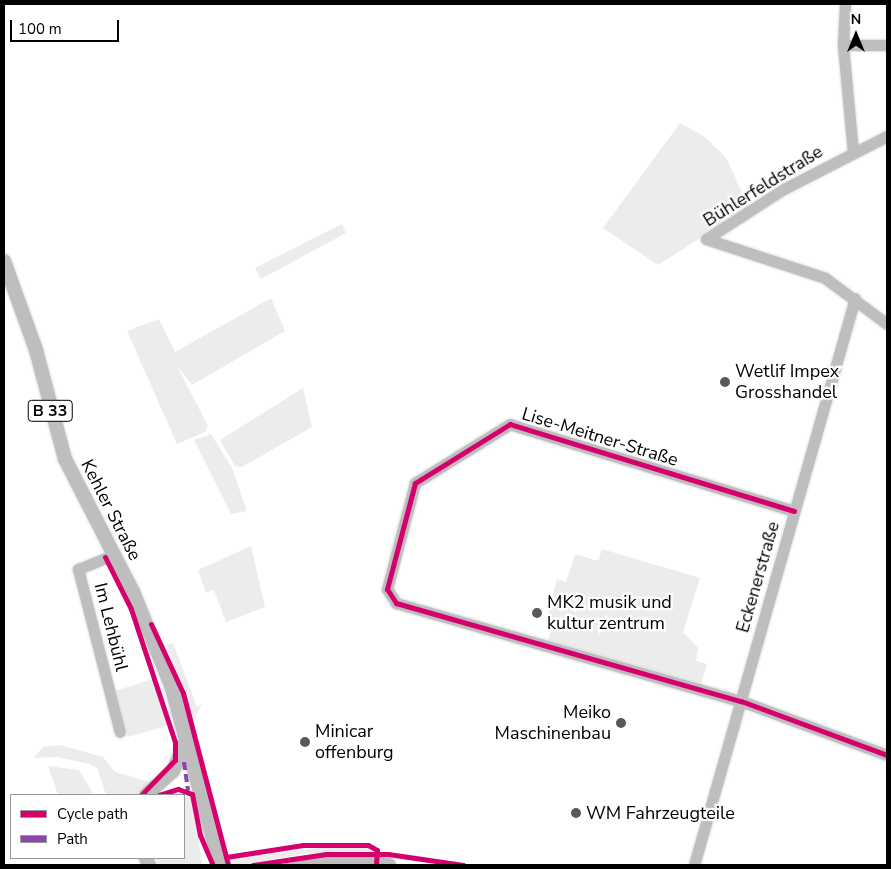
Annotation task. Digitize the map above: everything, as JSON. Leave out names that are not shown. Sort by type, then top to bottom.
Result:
[{"type":"main road","name":"Kehler Straße","points":[[4,261],[36,350],[64,460],[113,555],[160,654],[220,865]]},
{"type":"main road","points":[[147,794],[167,778],[186,740]]},
{"type":"main road","points":[[167,778],[195,773]]},
{"type":"main road","points":[[292,865],[350,861],[389,865]]},
{"type":"street","points":[[846,4],[843,45],[853,152]]},
{"type":"street","points":[[843,45],[887,45]]},
{"type":"street","name":"Bühlerfeldstraße","points":[[886,141],[853,152],[706,239],[825,278],[855,298],[887,324]]},
{"type":"street","name":"Eckenerstraße","points":[[694,865],[855,298]]},
{"type":"street","name":"Lise-Meitner-Straße","points":[[794,511],[510,424],[415,483],[386,589],[391,600],[522,642],[741,701],[887,755]]},
{"type":"street","name":"Im Lehbühl","points":[[113,555],[78,569],[120,732]]},
{"type":"shaded area","points":[[680,123],[705,137],[726,158],[749,207],[658,265],[603,228]]},
{"type":"shaded area","points":[[342,224],[346,233],[261,279],[255,268]]},
{"type":"shaded area","points":[[271,298],[285,331],[192,385],[177,366],[208,426],[205,432],[177,444],[127,331],[159,319],[175,352]]},
{"type":"shaded area","points":[[303,388],[312,427],[242,467],[235,466],[220,440]]},
{"type":"shaded area","points":[[211,434],[232,468],[247,511],[231,514],[194,440]]},
{"type":"shaded area","points":[[251,546],[265,607],[226,622],[214,590],[206,593],[198,570]]},
{"type":"shaded area","points":[[602,549],[700,578],[683,632],[698,648],[696,661],[707,664],[701,684],[548,641],[554,621],[548,614],[557,579],[566,582],[575,554],[598,561]]},
{"type":"shaded area","points":[[173,643],[197,707],[202,704],[193,721],[168,651],[167,645]]},
{"type":"shaded area","points":[[156,678],[170,725],[128,737],[115,691]]},
{"type":"shaded area","points":[[60,745],[103,757],[115,772],[149,782],[138,794],[106,794],[97,768],[89,764],[57,757],[34,758],[43,747]]},
{"type":"shaded area","points":[[48,766],[79,770],[93,794],[58,794]]},
{"type":"shaded area","points":[[173,790],[182,794],[163,794]]},
{"type":"shaded area","points":[[185,795],[193,799],[202,865],[158,865],[156,859],[185,859]]},
{"type":"shaded area","points":[[328,847],[368,847],[371,852],[302,854],[247,865],[231,865],[229,858]]},
{"type":"marked path","points":[[184,762],[188,791]]},
{"type":"cycle path","points":[[794,511],[510,424],[415,483],[387,589],[396,603],[741,701],[887,755]]},
{"type":"cycle path","points":[[105,557],[131,609],[175,742],[175,760],[142,794]]},
{"type":"cycle path","points":[[151,624],[183,693],[228,865]]},
{"type":"cycle path","points":[[162,794],[178,789],[192,794],[200,835],[213,865]]},
{"type":"cycle path","points":[[226,857],[303,845],[368,845],[377,850],[376,865]]},
{"type":"cycle path","points":[[253,865],[326,854],[388,854],[463,865]]},
{"type":"place","name":"Wetlif Impex Grosshandel","points":[[725,382]]},
{"type":"place","name":"MK2 musik und kultur zentrum","points":[[537,613]]},
{"type":"place","name":"Meiko Maschinenbau","points":[[621,723]]},
{"type":"place","name":"Minicar offenburg","points":[[305,742]]},
{"type":"place","name":"WM Fahrzeugteile","points":[[576,813]]}]
